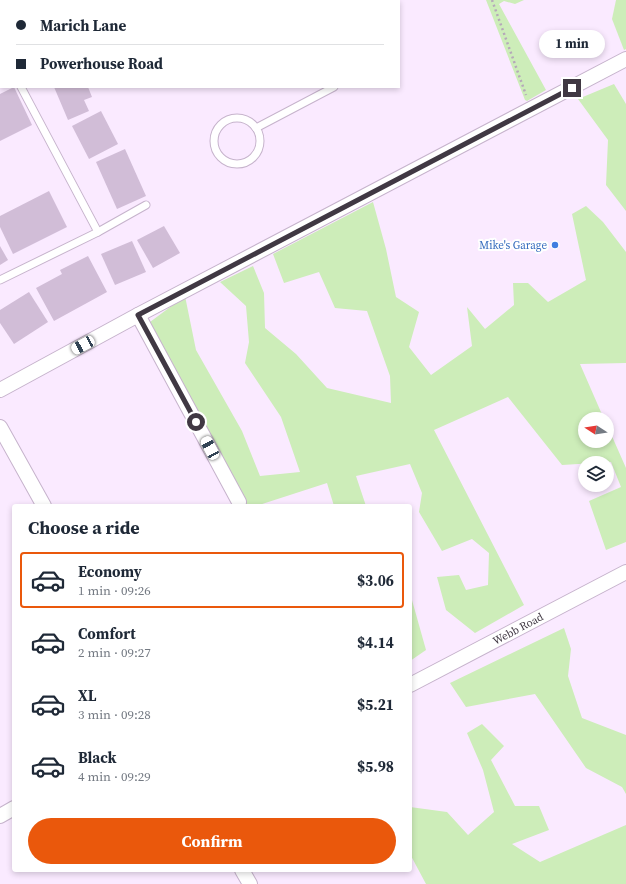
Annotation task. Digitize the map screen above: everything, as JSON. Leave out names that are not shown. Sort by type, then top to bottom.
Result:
[{"type":"street","points":[[0,390],[138,315],[626,59]]},
{"type":"street","points":[[138,315],[239,502]]},
{"type":"street","points":[[0,427],[43,504]]},
{"type":"street","name":"Webb Road","points":[[412,684],[626,572]]},
{"type":"street","points":[[0,816],[12,809]]},
{"type":"street","points":[[243,872],[250,884]]},
{"type":"lane","points":[[22,88],[98,232]]},
{"type":"lane","points":[[256,128],[332,88]]},
{"type":"lane","points":[[236,117],[244,118],[251,122],[256,128],[260,138],[259,147],[255,156],[247,162],[238,164],[228,163],[220,157],[214,149],[213,140],[216,130],[220,123],[228,119],[236,117]]},
{"type":"lane","points":[[0,280],[98,232],[146,205]]},
{"type":"path","points":[[492,0],[531,109]]},
{"type":"green space","points":[[486,0],[524,0],[515,4],[504,1],[499,4],[546,90],[527,101],[525,100]]},
{"type":"green space","points":[[616,0],[626,0],[626,49],[624,50],[612,19]]},
{"type":"green space","points":[[614,84],[626,104],[626,211],[606,185],[608,140],[578,99]]},
{"type":"green space","points":[[373,202],[386,249],[396,297],[419,312],[409,347],[431,375],[472,346],[467,307],[485,329],[514,305],[513,283],[528,283],[548,302],[586,280],[572,214],[586,206],[603,222],[626,252],[626,363],[580,364],[601,412],[578,412],[578,448],[614,448],[614,441],[626,468],[626,542],[606,550],[589,501],[610,492],[614,492],[614,490],[621,487],[614,470],[614,456],[578,456],[578,464],[562,465],[508,397],[434,430],[524,605],[475,633],[446,610],[437,577],[459,575],[466,590],[488,585],[489,553],[472,539],[442,551],[419,512],[422,493],[410,464],[356,476],[365,504],[333,504],[327,483],[262,504],[242,504],[150,322],[185,296],[196,350],[242,431],[260,476],[300,472],[281,417],[245,363],[249,342],[246,306],[220,282],[253,266],[264,293],[265,328],[296,354],[327,388],[391,403],[390,376],[367,311],[335,308],[319,272],[284,283],[273,254]]},
{"type":"green space","points":[[412,600],[426,650],[412,660]]},
{"type":"green space","points":[[564,628],[571,649],[568,676],[582,718],[626,735],[626,794],[622,787],[586,768],[535,694],[466,707],[450,683]]},
{"type":"green space","points":[[482,724],[504,746],[491,760],[515,806],[539,806],[549,830],[512,844],[540,862],[626,825],[626,884],[426,884],[412,858],[412,807],[447,812],[468,835],[494,812],[483,770],[467,733]]},
{"type":"building","points":[[14,88],[32,125],[0,141],[0,94]]},
{"type":"building","points":[[54,88],[88,88],[92,97],[84,100],[89,111],[68,120]]},
{"type":"building","points":[[101,111],[118,144],[89,159],[72,126]]},
{"type":"building","points":[[125,149],[146,196],[117,209],[96,162]]},
{"type":"building","points":[[49,191],[67,227],[13,254],[0,227],[0,216]]},
{"type":"building","points":[[164,226],[180,253],[153,268],[137,240]]},
{"type":"building","points":[[132,241],[146,272],[115,285],[101,254]]},
{"type":"building","points":[[0,246],[8,260],[0,265]]},
{"type":"building","points":[[88,256],[107,292],[54,321],[36,288],[62,274],[60,270]]},
{"type":"building","points":[[29,292],[48,322],[14,344],[0,323],[0,310]]},
{"type":"place","name":"Mike's Garage","points":[[555,245]]},
{"type":"route","points":[[196,422],[138,315],[572,88]]}]
